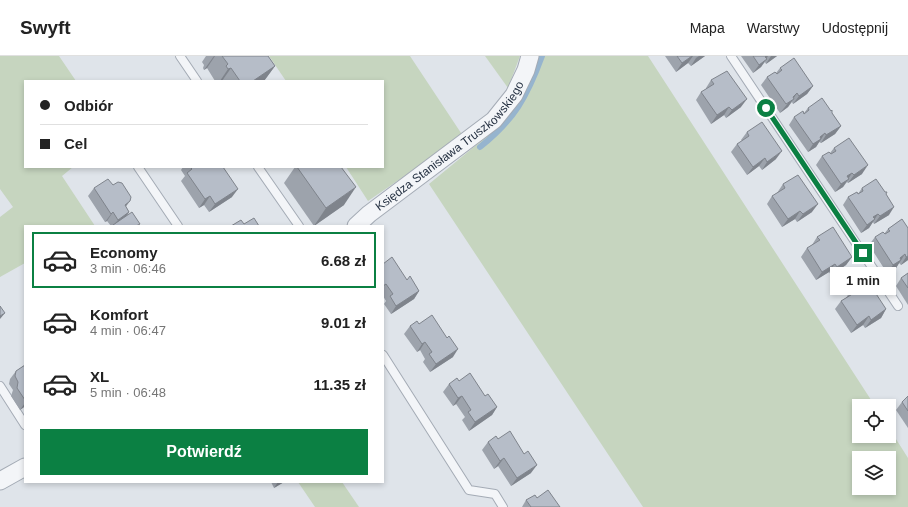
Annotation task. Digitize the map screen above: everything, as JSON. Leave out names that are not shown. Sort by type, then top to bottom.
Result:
[{"type":"street","name":"Księdza Stanisława Truszkowskiego","points":[[357,225],[369,214],[494,120],[514,95],[526,70],[530,56]]},
{"type":"street","points":[[0,481],[24,468]]},
{"type":"lane","points":[[180,56],[196,80]]},
{"type":"lane","points":[[731,56],[898,306]]},
{"type":"lane","points":[[139,168],[177,225]]},
{"type":"lane","points":[[259,168],[298,225]]},
{"type":"lane","points":[[384,357],[468,490],[495,494],[503,507]]},
{"type":"lane","points":[[0,386],[24,423]]},
{"type":"green space","points":[[0,56],[59,56],[75,80],[24,80],[24,168],[72,168],[62,176],[94,225],[24,225],[24,264],[0,277],[0,217],[13,207],[0,189]]},
{"type":"green space","points":[[269,56],[410,56],[463,136],[368,201],[347,168],[384,168],[384,80],[285,80]]},
{"type":"green space","points":[[485,56],[520,56],[508,88]]},
{"type":"green space","points":[[539,56],[648,56],[870,399],[852,399],[852,443],[896,443],[896,439],[908,458],[908,507],[643,507],[429,184],[492,132],[535,66]]},
{"type":"green space","points":[[299,483],[343,483],[359,507],[315,507]]},
{"type":"building","points":[[222,56],[268,56],[275,66],[254,80],[239,80],[231,68],[228,69],[226,66],[228,64]]},
{"type":"building","points":[[677,56],[692,56],[682,63]]},
{"type":"building","points":[[753,56],[766,56],[765,57],[767,59],[759,65]]},
{"type":"building","points":[[794,58],[813,86],[799,96],[797,93],[793,97],[794,99],[786,104],[767,77],[775,72],[777,74],[782,70],[780,68]]},
{"type":"building","points":[[727,71],[747,99],[732,110],[729,107],[717,115],[701,92],[714,84],[711,80]]},
{"type":"building","points":[[822,98],[831,111],[832,110],[832,113],[841,126],[826,135],[825,133],[820,137],[821,139],[813,144],[794,117],[803,111],[804,114],[809,110],[808,108]]},
{"type":"building","points":[[762,122],[782,151],[767,162],[765,158],[753,167],[737,144],[749,136],[747,132]]},
{"type":"building","points":[[849,138],[868,165],[854,175],[852,173],[847,176],[849,179],[841,184],[822,156],[829,152],[831,154],[836,151],[834,148]]},
{"type":"building","points":[[191,168],[224,168],[238,189],[215,204],[210,196],[205,199],[187,173],[192,169]]},
{"type":"building","points":[[298,168],[342,168],[356,187],[326,208]]},
{"type":"building","points":[[798,175],[818,204],[803,214],[800,211],[788,219],[772,196],[785,188],[783,184]]},
{"type":"building","points":[[108,179],[113,185],[118,182],[122,183],[131,197],[130,201],[125,205],[129,212],[118,220],[113,212],[111,214],[94,188]]},
{"type":"building","points":[[876,179],[885,192],[887,192],[886,194],[894,207],[880,216],[878,214],[873,217],[875,219],[867,225],[848,197],[857,192],[858,194],[863,191],[862,188]]},
{"type":"building","points":[[132,212],[140,224],[138,225],[113,225]]},
{"type":"building","points":[[254,218],[258,225],[233,225],[241,220],[244,224]]},
{"type":"building","points":[[902,219],[908,228],[908,256],[906,257],[905,254],[900,258],[901,260],[893,265],[875,237],[883,232],[885,234],[890,231],[888,229]]},
{"type":"building","points":[[833,227],[852,257],[837,267],[835,264],[822,272],[807,248],[820,240],[817,237]]},
{"type":"building","points":[[392,257],[407,280],[410,276],[419,291],[396,306],[390,296],[393,294],[386,284],[384,285],[384,263]]},
{"type":"building","points":[[908,273],[908,288],[901,278]]},
{"type":"building","points":[[867,280],[886,309],[871,320],[869,316],[857,325],[841,301],[854,293],[851,290]]},
{"type":"building","points":[[0,306],[5,313],[0,316]]},
{"type":"building","points":[[432,315],[447,338],[449,336],[458,349],[436,364],[429,354],[432,352],[425,342],[422,344],[410,326],[417,321],[419,324]]},
{"type":"building","points":[[24,366],[24,398],[17,388],[18,382],[15,376],[16,371]]},
{"type":"building","points":[[470,373],[485,396],[488,394],[497,407],[475,422],[468,412],[471,410],[462,396],[458,398],[449,384],[457,378],[459,381]]},
{"type":"building","points":[[908,396],[908,411],[902,402]]},
{"type":"building","points":[[510,431],[524,454],[528,451],[537,465],[517,478],[504,458],[500,461],[488,442],[496,436],[498,439]]},
{"type":"building","points":[[548,490],[560,507],[531,507],[526,500],[535,495],[537,498]]},
{"type":"waterway","points":[[480,147],[502,127],[518,107],[531,84],[542,56]]},
{"type":"route","points":[[766,108],[863,253]]}]
